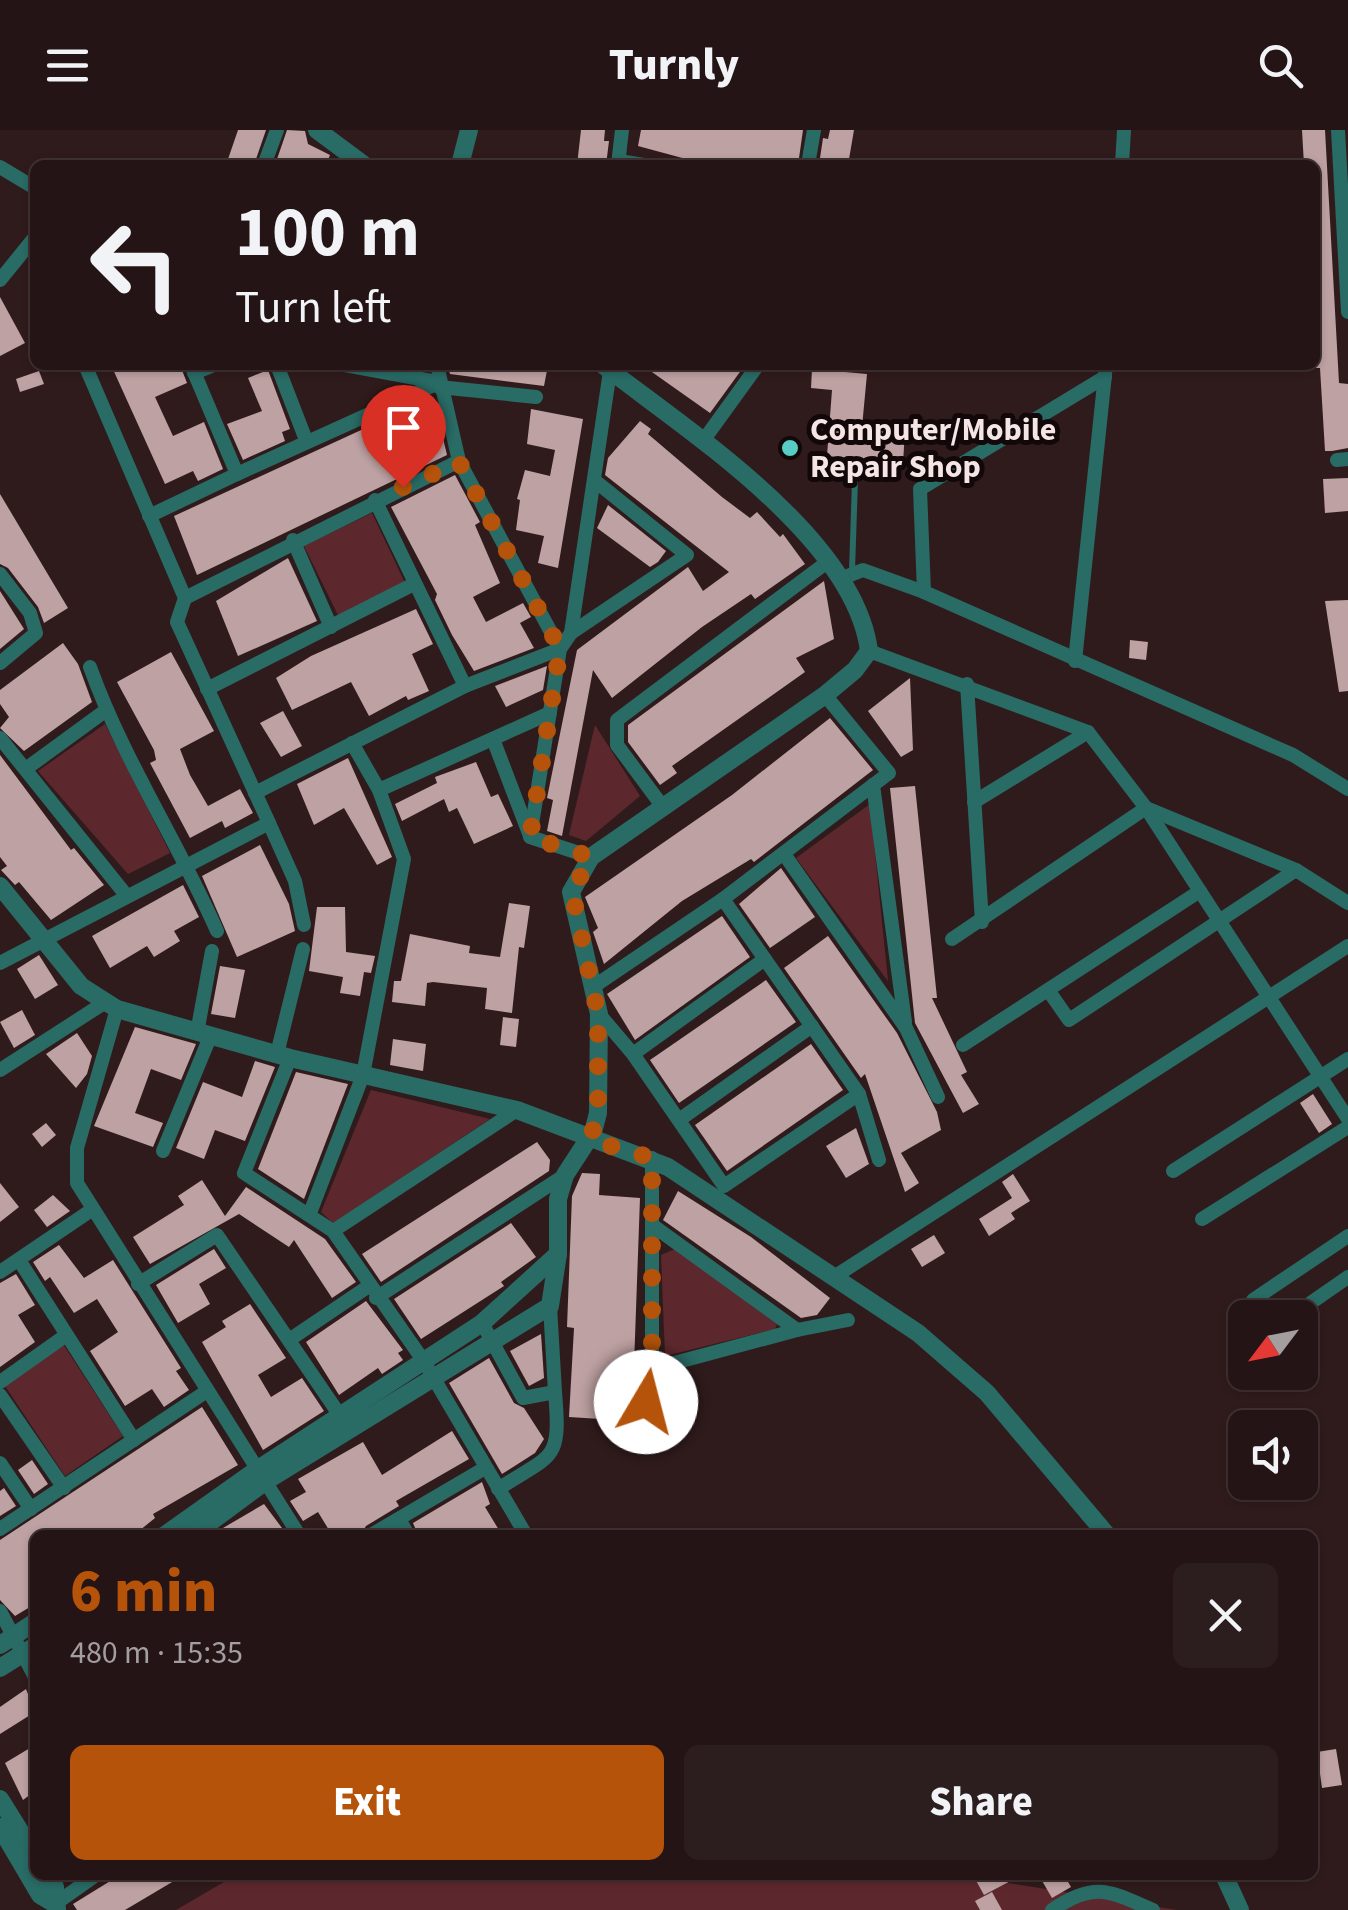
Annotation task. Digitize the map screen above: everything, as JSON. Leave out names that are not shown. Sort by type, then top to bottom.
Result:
[{"type":"street","points":[[266,160],[276,130]]},
{"type":"street","points":[[317,130],[354,160]]},
{"type":"street","points":[[461,160],[469,130]]},
{"type":"street","points":[[618,160],[622,130]]},
{"type":"street","points":[[809,160],[814,130]]},
{"type":"street","points":[[1122,160],[1124,130]]},
{"type":"street","points":[[1338,130],[1348,312]]},
{"type":"street","points":[[0,167],[30,185]]},
{"type":"street","points":[[0,280],[30,246]]},
{"type":"street","points":[[87,370],[184,598],[176,622],[295,881],[304,925]]},
{"type":"street","points":[[192,370],[237,474]]},
{"type":"street","points":[[279,370],[306,440]]},
{"type":"street","points":[[368,370],[438,385],[536,398]]},
{"type":"street","points":[[436,370],[459,462],[560,649]]},
{"type":"street","points":[[571,633],[606,370]]},
{"type":"street","points":[[498,1489],[554,1454],[559,1439],[550,1306],[558,1254],[558,1199],[565,1175],[590,1140],[598,1113],[598,1014],[572,892],[591,857],[825,695],[856,670],[869,651],[846,575],[826,563],[806,529],[703,442],[609,370]]},
{"type":"street","points":[[703,442],[754,370]]},
{"type":"street","points":[[924,592],[920,490],[1106,371]]},
{"type":"street","points":[[1076,661],[1106,371]]},
{"type":"street","points":[[149,516],[306,440],[438,385]]},
{"type":"street","points":[[184,598],[293,540],[459,462]]},
{"type":"street","points":[[530,837],[560,649],[571,633],[687,555],[594,480]]},
{"type":"street","points":[[375,500],[466,686]]},
{"type":"street","points":[[293,540],[331,627]]},
{"type":"street","points":[[663,807],[618,745],[618,720],[826,563]]},
{"type":"street","points":[[846,575],[863,570],[924,592],[1293,755],[1348,789]]},
{"type":"street","points":[[0,574],[30,613],[36,633],[0,663]]},
{"type":"street","points":[[207,689],[414,584]]},
{"type":"street","points":[[254,792],[466,686],[560,649]]},
{"type":"street","points":[[869,651],[968,684],[1088,732],[1146,808],[1321,1076],[1348,1123],[1202,1219]]},
{"type":"street","points":[[90,667],[106,710],[187,863],[216,932]]},
{"type":"street","points":[[968,684],[982,922]]},
{"type":"street","points":[[593,987],[723,899],[889,773],[825,695]]},
{"type":"street","points":[[27,768],[106,710]]},
{"type":"street","points":[[379,790],[550,712]]},
{"type":"street","points":[[974,802],[1088,732]]},
{"type":"street","points":[[0,738],[126,895]]},
{"type":"street","points":[[493,739],[530,837]]},
{"type":"street","points":[[310,1213],[363,1076],[404,859],[379,790],[352,742]]},
{"type":"street","points":[[873,784],[906,1028]]},
{"type":"street","points":[[1146,808],[1296,870],[1348,903]]},
{"type":"street","points":[[952,939],[1146,808]]},
{"type":"street","points":[[0,964],[269,823]]},
{"type":"street","points":[[530,837],[591,857]]},
{"type":"street","points":[[784,854],[906,1028],[938,1098]]},
{"type":"street","points":[[1048,990],[1069,1020],[1296,870]]},
{"type":"street","points":[[0,886],[81,986],[110,1006],[284,1056],[517,1110],[590,1140],[652,1158],[718,1191],[918,1333],[986,1392],[1103,1530]]},
{"type":"street","points":[[963,1046],[1200,891]]},
{"type":"street","points":[[723,899],[859,1094],[879,1160]]},
{"type":"street","points":[[834,1277],[1348,946]]},
{"type":"street","points":[[303,949],[284,1056],[244,1174],[310,1213],[332,1231],[428,1368],[523,1530]]},
{"type":"street","points":[[163,1151],[203,1035],[212,952]]},
{"type":"street","points":[[633,1054],[765,959]]},
{"type":"street","points":[[0,1070],[110,1006]]},
{"type":"street","points":[[110,1006],[74,1162],[77,1182],[296,1530]]},
{"type":"street","points":[[598,1014],[633,1054],[680,1120],[718,1191]]},
{"type":"street","points":[[680,1120],[812,1026]]},
{"type":"street","points":[[1173,1171],[1348,1059]]},
{"type":"street","points":[[718,1191],[859,1094]]},
{"type":"street","points":[[332,1231],[517,1110]]},
{"type":"street","points":[[646,1402],[652,1368],[652,1158]]},
{"type":"street","points":[[290,1340],[565,1175]]},
{"type":"street","points":[[0,1272],[93,1209]]},
{"type":"street","points":[[652,1225],[797,1330]]},
{"type":"street","points":[[138,1284],[218,1235],[341,1416]]},
{"type":"street","points":[[1253,1300],[1348,1236]]},
{"type":"street","points":[[260,1476],[428,1368],[558,1254]]},
{"type":"street","points":[[19,1260],[134,1440]]},
{"type":"street","points":[[1315,1300],[1348,1277]]},
{"type":"street","points":[[184,1530],[341,1416],[428,1368],[494,1339],[550,1306]]},
{"type":"street","points":[[652,1368],[848,1320]]},
{"type":"street","points":[[482,1324],[494,1339],[523,1398],[555,1392]]},
{"type":"street","points":[[0,1382],[64,1336]]},
{"type":"street","points":[[0,1529],[207,1391]]},
{"type":"street","points":[[0,1395],[64,1488]]},
{"type":"street","points":[[0,1463],[31,1509]]},
{"type":"street","points":[[379,1530],[485,1468]]},
{"type":"street","points":[[398,1518],[405,1530]]},
{"type":"street","points":[[0,1611],[8,1640],[28,1651],[0,1668]]},
{"type":"street","points":[[8,1640],[30,1625]]},
{"type":"street","points":[[0,1798],[30,1846]]},
{"type":"street","points":[[0,1828],[30,1878]]},
{"type":"street","points":[[32,1880],[40,1894],[56,1907]]},
{"type":"street","points":[[51,1880],[56,1907]]},
{"type":"street","points":[[56,1907],[90,1880]]},
{"type":"street","points":[[1226,1880],[1240,1910]]},
{"type":"street","points":[[1052,1910],[1093,1890],[1109,1891],[1153,1910]]},
{"type":"lane","points":[[846,575],[855,480]]},
{"type":"shaded area","points":[[372,513],[405,583],[338,615],[304,546]]},
{"type":"shaded area","points":[[105,724],[170,853],[128,874],[38,771]]},
{"type":"shaded area","points":[[595,725],[640,796],[586,841],[569,835]]},
{"type":"shaded area","points":[[870,804],[888,981],[796,858]]},
{"type":"shaded area","points":[[371,1090],[490,1119],[333,1223],[321,1212]]},
{"type":"shaded area","points":[[675,1249],[777,1324],[775,1329],[665,1356],[661,1255]]},
{"type":"shaded area","points":[[63,1344],[123,1436],[65,1476],[5,1386]]},
{"type":"shaded area","points":[[227,1880],[989,1880],[1177,1910],[176,1910]]},
{"type":"building","points":[[238,130],[266,130],[256,160],[228,160]]},
{"type":"building","points":[[287,130],[305,131],[308,144],[330,155],[328,160],[277,160]]},
{"type":"building","points":[[581,130],[605,130],[604,141],[609,141],[607,160],[578,160]]},
{"type":"building","points":[[641,130],[803,130],[799,160],[692,160],[638,146]]},
{"type":"building","points":[[830,130],[854,130],[849,160],[820,160],[823,138],[828,139]]},
{"type":"building","points":[[1302,130],[1325,130],[1339,383],[1348,384],[1348,448],[1332,451],[1325,451],[1320,368],[1320,160],[1304,160]]},
{"type":"building","points":[[0,297],[25,343],[0,356]]},
{"type":"building","points":[[113,370],[182,370],[187,383],[155,397],[173,436],[204,422],[223,469],[198,481],[193,471],[165,484]]},
{"type":"building","points":[[268,370],[290,429],[282,432],[285,441],[243,460],[227,424],[262,411],[248,378]]},
{"type":"building","points":[[449,370],[547,370],[544,386],[450,374]]},
{"type":"building","points":[[649,370],[741,370],[710,413]]},
{"type":"building","points":[[812,370],[867,374],[862,427],[905,431],[903,463],[827,456],[832,390],[811,388]]},
{"type":"building","points":[[39,371],[44,384],[20,392],[16,379]]},
{"type":"building","points":[[433,397],[447,455],[197,575],[174,516]]},
{"type":"building","points":[[531,409],[583,419],[558,568],[538,563],[544,536],[516,530],[520,500],[517,499],[525,470],[550,476],[555,450],[527,444]]},
{"type":"building","points":[[640,421],[651,429],[648,434],[722,497],[750,518],[757,512],[780,537],[783,534],[805,564],[755,599],[751,594],[702,627],[612,698],[593,670],[562,836],[547,831],[553,800],[547,798],[577,650],[688,567],[703,591],[729,572],[605,475],[608,458]]},
{"type":"building","points":[[455,475],[480,522],[475,525],[500,583],[473,597],[486,622],[523,603],[531,617],[520,623],[534,648],[474,671],[452,635],[435,600],[437,594],[391,507]]},
{"type":"building","points":[[1348,478],[1348,511],[1325,513],[1323,479]]},
{"type":"building","points":[[0,494],[68,608],[44,623],[38,607],[8,568],[0,564]]},
{"type":"building","points":[[608,505],[666,551],[658,562],[650,567],[597,528]]},
{"type":"building","points":[[288,558],[317,621],[238,656],[216,601]]},
{"type":"building","points":[[824,581],[834,639],[796,658],[805,672],[672,766],[677,773],[660,785],[628,742],[628,725]]},
{"type":"building","points":[[0,591],[24,629],[0,649]]},
{"type":"building","points":[[1348,600],[1348,691],[1339,692],[1325,601]]},
{"type":"building","points":[[416,609],[433,644],[412,654],[429,691],[408,700],[406,696],[369,716],[351,682],[292,710],[276,678],[311,656]]},
{"type":"building","points":[[1130,640],[1148,642],[1146,660],[1129,658]]},
{"type":"building","points":[[63,643],[78,664],[92,702],[24,751],[0,728],[9,717],[0,704],[0,690]]},
{"type":"building","points":[[171,652],[214,731],[180,749],[190,775],[208,806],[240,789],[253,813],[225,828],[222,821],[190,838],[150,763],[156,760],[154,750],[117,682]]},
{"type":"building","points":[[547,666],[543,690],[506,707],[495,686]]},
{"type":"building","points":[[910,678],[913,750],[901,757],[868,711]]},
{"type":"building","points":[[283,711],[302,746],[281,757],[260,723]]},
{"type":"building","points":[[830,718],[873,770],[754,862],[751,859],[682,901],[604,964],[593,932],[598,928],[585,897],[732,795]]},
{"type":"building","points":[[0,755],[71,850],[74,848],[104,885],[51,920],[19,882],[15,885],[1,870],[7,866],[0,857]]},
{"type":"building","points":[[348,758],[392,857],[377,865],[344,808],[314,825],[297,784]]},
{"type":"building","points":[[476,762],[491,797],[498,794],[513,826],[474,844],[457,808],[449,812],[444,799],[402,821],[395,804],[437,783],[435,777]]},
{"type":"building","points":[[915,786],[937,998],[932,998],[967,1072],[961,1075],[979,1104],[963,1113],[915,1023],[890,788]]},
{"type":"building","points":[[260,845],[289,904],[295,931],[237,957],[202,876]]},
{"type":"building","points":[[781,868],[815,917],[770,948],[739,904]]},
{"type":"building","points":[[183,885],[199,917],[174,931],[180,941],[154,957],[147,946],[110,968],[92,936]]},
{"type":"building","points":[[509,903],[530,906],[524,948],[519,947],[512,1013],[485,1009],[487,988],[433,982],[427,983],[425,1006],[392,1002],[394,981],[401,981],[410,934],[470,946],[469,953],[500,957]]},
{"type":"building","points":[[317,907],[345,907],[346,952],[375,956],[371,973],[364,972],[360,996],[340,993],[343,977],[309,971]]},
{"type":"building","points":[[722,916],[750,957],[635,1040],[607,994]]},
{"type":"building","points":[[828,936],[897,1033],[937,1112],[941,1130],[901,1153],[919,1183],[905,1192],[865,1074],[861,1078],[784,968]]},
{"type":"building","points":[[39,955],[58,985],[35,999],[17,969]]},
{"type":"building","points":[[220,966],[245,970],[235,1018],[211,1014]]},
{"type":"building","points":[[766,980],[796,1022],[679,1103],[650,1060]]},
{"type":"building","points":[[22,1010],[35,1035],[14,1048],[0,1022]]},
{"type":"building","points":[[503,1017],[519,1019],[516,1047],[500,1045]]},
{"type":"building","points":[[135,1027],[196,1044],[181,1080],[151,1069],[135,1113],[163,1123],[153,1147],[94,1126]]},
{"type":"building","points":[[77,1033],[92,1056],[87,1074],[76,1088],[46,1054]]},
{"type":"building","points":[[393,1039],[426,1044],[423,1071],[390,1065]]},
{"type":"building","points":[[811,1044],[843,1090],[727,1171],[695,1125]]},
{"type":"building","points":[[255,1061],[275,1067],[245,1141],[215,1130],[204,1159],[176,1148],[203,1082],[242,1097]]},
{"type":"building","points":[[296,1072],[348,1084],[304,1199],[258,1169]]},
{"type":"building","points":[[1313,1094],[1332,1124],[1319,1133],[1300,1103]]},
{"type":"building","points":[[46,1123],[56,1135],[42,1147],[32,1134]]},
{"type":"building","points":[[856,1128],[869,1164],[846,1178],[826,1146]]},
{"type":"building","points":[[537,1142],[550,1160],[549,1171],[381,1282],[362,1254]]},
{"type":"building","points":[[582,1173],[600,1174],[599,1195],[640,1198],[632,1421],[569,1417],[574,1328],[567,1327],[572,1196]]},
{"type":"building","points":[[1013,1174],[1030,1201],[1011,1213],[1015,1219],[989,1236],[979,1219],[1012,1198],[1002,1182]]},
{"type":"building","points":[[202,1180],[225,1216],[246,1187],[325,1239],[356,1282],[332,1298],[294,1240],[289,1247],[239,1214],[150,1264],[133,1237],[184,1205],[178,1196]]},
{"type":"building","points":[[0,1183],[19,1207],[0,1222]]},
{"type":"building","points":[[678,1191],[751,1237],[830,1298],[817,1315],[801,1318],[663,1220]]},
{"type":"building","points":[[53,1195],[70,1211],[47,1227],[34,1210]]},
{"type":"building","points":[[511,1223],[536,1257],[501,1282],[504,1286],[421,1339],[394,1299]]},
{"type":"building","points":[[934,1235],[945,1253],[922,1267],[911,1249]]},
{"type":"building","points":[[59,1245],[84,1278],[113,1260],[181,1368],[176,1371],[189,1390],[164,1407],[152,1389],[125,1406],[90,1351],[118,1332],[97,1299],[74,1313],[50,1277],[45,1281],[33,1262]]},
{"type":"building","points":[[214,1249],[226,1268],[199,1284],[210,1304],[178,1323],[156,1285]]},
{"type":"building","points":[[16,1274],[35,1305],[18,1315],[35,1342],[0,1367],[0,1283]]},
{"type":"building","points":[[366,1301],[403,1350],[398,1353],[403,1360],[382,1374],[378,1368],[339,1395],[306,1342]]},
{"type":"building","points":[[250,1304],[286,1358],[258,1375],[271,1397],[302,1378],[324,1411],[263,1450],[202,1342],[226,1327],[222,1321]]},
{"type":"building","points":[[541,1334],[544,1378],[529,1386],[510,1351]]},
{"type":"building","points":[[489,1358],[514,1403],[524,1408],[544,1439],[535,1453],[502,1474],[449,1383]]},
{"type":"building","points":[[202,1407],[238,1465],[153,1514],[155,1518],[140,1530],[30,1530],[30,1607],[15,1616],[0,1600],[0,1540]]},
{"type":"building","points":[[452,1431],[469,1459],[396,1501],[399,1506],[363,1530],[329,1530],[318,1512],[303,1521],[290,1501],[306,1492],[298,1479],[363,1442],[382,1475]]},
{"type":"building","points":[[32,1460],[48,1484],[34,1494],[18,1470]]},
{"type":"building","points":[[482,1482],[490,1504],[485,1507],[499,1530],[416,1530],[413,1523]]},
{"type":"building","points":[[4,1488],[16,1506],[0,1516],[0,1491]]},
{"type":"building","points":[[264,1504],[284,1530],[220,1530]]},
{"type":"building","points":[[26,1689],[30,1715],[0,1734],[0,1707]]},
{"type":"building","points":[[30,1748],[30,1795],[23,1800],[5,1763]]},
{"type":"building","points":[[1336,1749],[1342,1785],[1322,1788],[1318,1752]]},
{"type":"building","points":[[112,1880],[176,1880],[125,1910],[77,1910],[73,1904]]},
{"type":"building","points":[[976,1880],[1012,1880],[984,1895]]},
{"type":"building","points":[[1042,1880],[1067,1880],[1071,1887],[1052,1898]]},
{"type":"building","points":[[992,1892],[1002,1910],[980,1910],[975,1901]]},
{"type":"place","name":"Computer/Mobile Repair Shop","points":[[790,448]]},
{"type":"route","points":[[403,487],[459,462],[560,649],[530,837],[591,857],[572,892],[598,1014],[598,1113],[590,1140],[652,1158],[652,1368],[646,1402]]}]
